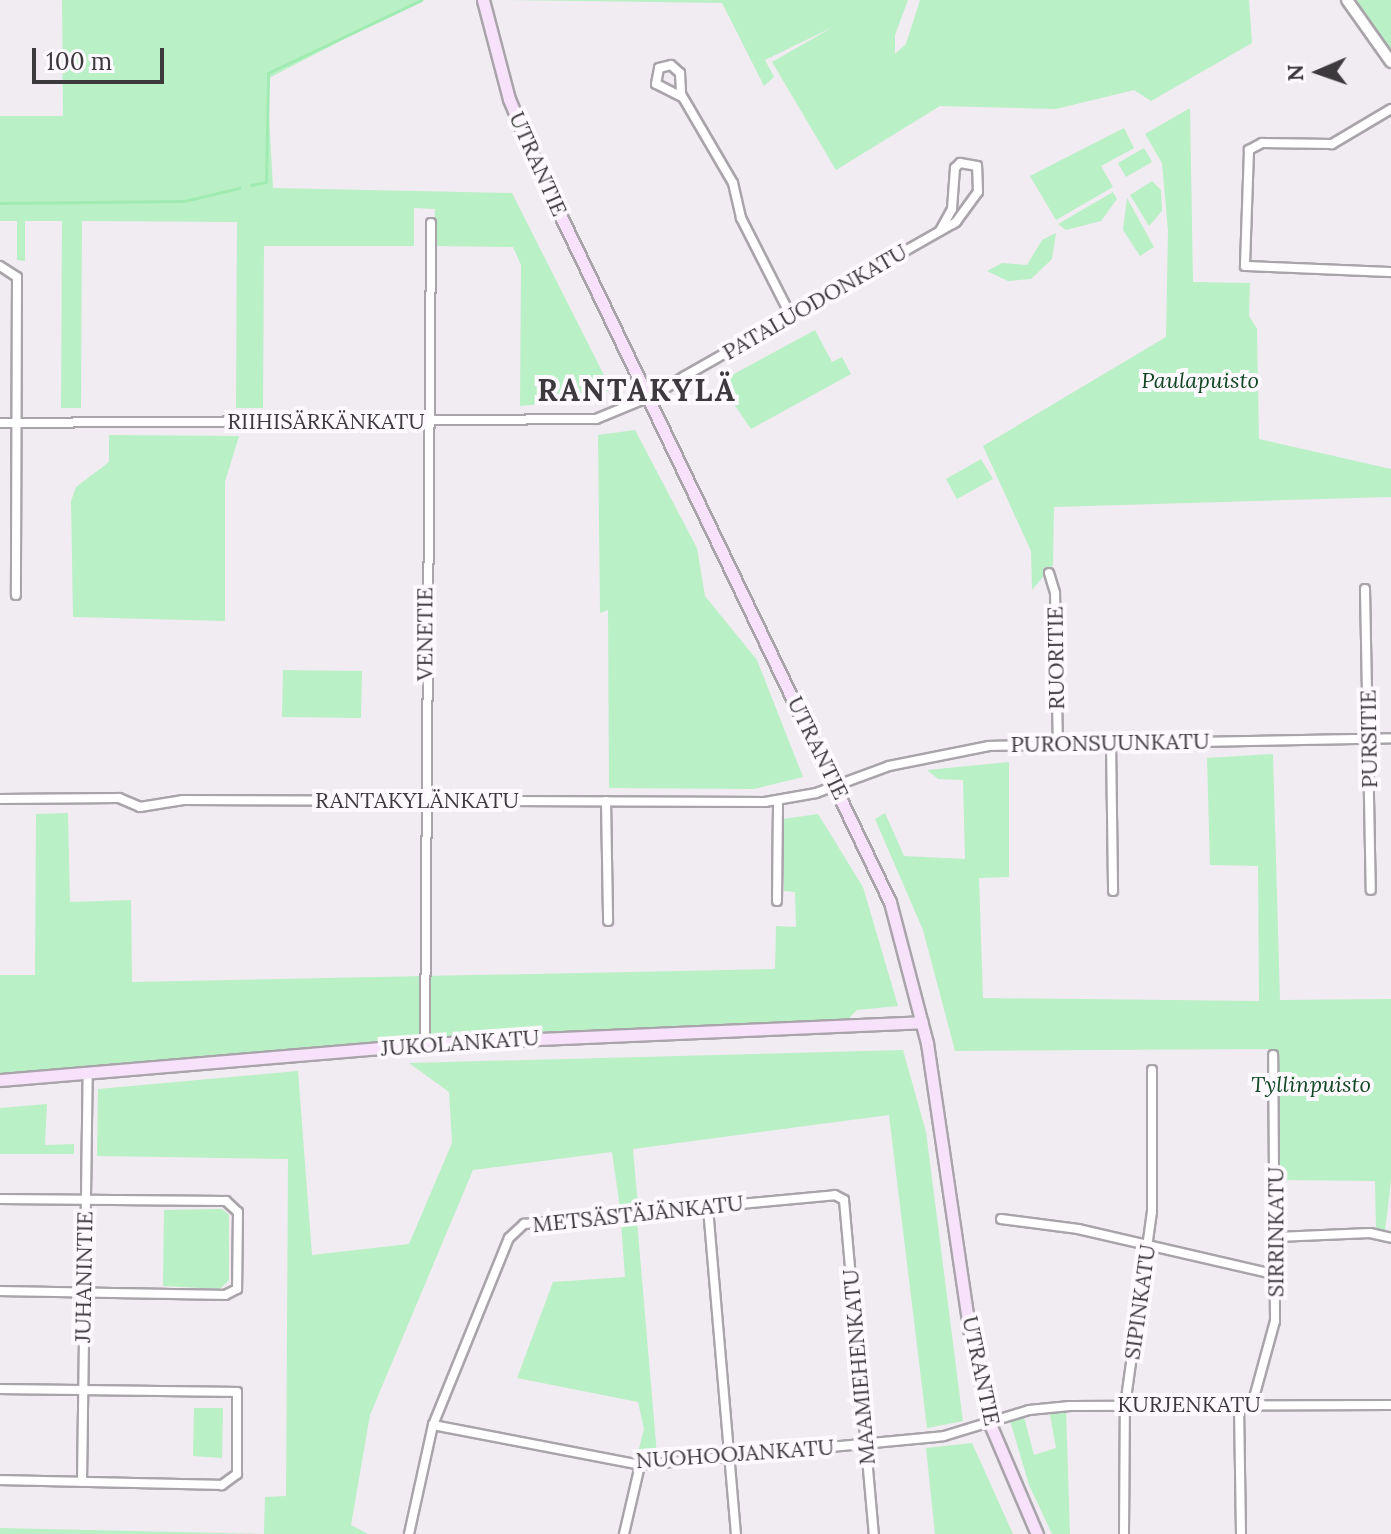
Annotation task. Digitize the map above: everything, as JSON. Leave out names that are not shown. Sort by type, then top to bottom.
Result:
[{"type":"main road","name":"UTRANTIE","points":[[483,0],[509,99],[647,398],[890,902],[922,1022],[972,1346],[990,1424],[1037,1534]]},
{"type":"main road","name":"JUKOLANKATU","points":[[0,1080],[425,1044],[922,1022]]},
{"type":"street","points":[[1347,0],[1391,62]]},
{"type":"street","points":[[682,97],[655,80],[659,68],[674,66],[682,97],[733,183],[741,218],[791,316]]},
{"type":"street","points":[[668,91],[680,81]]},
{"type":"street","points":[[1391,109],[1332,144],[1262,143],[1249,150],[1245,266],[1391,272]]},
{"type":"street","name":"PATALUODONKATU","points":[[647,398],[940,231],[969,208],[978,192],[977,166],[960,163],[955,168],[952,209],[940,231]]},
{"type":"street","name":"VENETIE","points":[[425,1044],[426,422],[431,223]]},
{"type":"street","points":[[0,266],[17,277],[16,595]]},
{"type":"street","name":"RIIHISÄRKÄNKATU","points":[[0,423],[576,423],[647,398]]},
{"type":"street","name":"RUORITIE","points":[[1049,573],[1055,593],[1058,745]]},
{"type":"street","name":"PURSITIE","points":[[1365,589],[1371,890]]},
{"type":"street","name":"PURONSUUNKATU","points":[[835,786],[953,750],[1111,742],[1391,738]]},
{"type":"street","points":[[1111,742],[1113,891]]},
{"type":"street","name":"RANTAKYLÄNKATU","points":[[0,799],[119,798],[140,807],[183,800],[778,801],[835,786]]},
{"type":"street","points":[[606,801],[608,921]]},
{"type":"street","points":[[777,901],[778,801]]},
{"type":"street","name":"SIRRINKATU","points":[[1252,1405],[1275,1321],[1277,1237],[1273,1055]]},
{"type":"street","name":"SIPINKATU","points":[[1124,1534],[1125,1406],[1149,1244],[1152,1070]]},
{"type":"street","name":"JUHANINTIE","points":[[82,1482],[88,1072]]},
{"type":"street","name":"METSÄSTÄJÄNKATU","points":[[409,1534],[433,1425],[509,1238],[524,1224],[835,1195],[844,1200]]},
{"type":"street","points":[[0,1199],[226,1201],[238,1212],[237,1289],[225,1295],[0,1291]]},
{"type":"street","name":"MAAMIEHENKATU","points":[[844,1200],[874,1534]]},
{"type":"street","points":[[708,1208],[736,1534]]},
{"type":"street","points":[[1001,1219],[1149,1244],[1277,1275]]},
{"type":"street","points":[[1277,1237],[1370,1233],[1391,1238]]},
{"type":"street","points":[[0,1389],[237,1392],[237,1474],[222,1485],[0,1480]]},
{"type":"street","name":"KURJENKATU","points":[[990,1424],[1029,1410],[1125,1406],[1391,1405]]},
{"type":"street","points":[[1239,1406],[1241,1534]]},
{"type":"street","name":"NUOHOOJANKATU","points":[[433,1425],[640,1465],[944,1436],[990,1424]]},
{"type":"street","points":[[624,1534],[640,1465]]},
{"type":"green space","points":[[62,0],[420,0],[267,79],[273,188],[512,193],[611,389],[589,400],[520,406],[521,265],[513,247],[433,246],[435,209],[414,208],[414,246],[264,246],[263,408],[236,408],[237,222],[82,221],[81,408],[61,408],[62,221],[25,221],[25,261],[17,260],[17,221],[0,221],[0,116],[63,116]]},
{"type":"green space","points":[[506,0],[908,0],[895,35],[895,54],[906,44],[920,0],[1249,0],[1252,43],[1151,101],[1134,90],[1056,109],[940,106],[836,170],[772,62],[833,27],[765,60],[774,77],[764,86],[722,3]]},
{"type":"green space","points":[[1351,0],[1391,0],[1391,56]]},
{"type":"green space","name":"Paulapuisto","points":[[1190,108],[1193,282],[1250,283],[1249,316],[1257,329],[1259,439],[1391,469],[1391,497],[1054,507],[1053,565],[1032,590],[1031,551],[983,446],[1166,337],[1168,231],[1162,163],[1145,134]]},
{"type":"green space","points":[[1124,128],[1134,148],[1101,166],[1113,187],[1056,220],[1030,176]]},
{"type":"green space","points":[[1144,148],[1152,162],[1126,177],[1118,163]]},
{"type":"green space","points":[[1152,181],[1161,190],[1162,211],[1149,226],[1130,195]]},
{"type":"green space","points":[[1113,192],[1117,199],[1101,221],[1066,230],[1058,224]]},
{"type":"green space","points":[[1127,198],[1154,247],[1140,256],[1123,230]]},
{"type":"green space","points":[[1056,233],[1052,259],[1031,279],[1008,281],[987,271],[1002,263],[1027,265],[1042,240]]},
{"type":"green space","points":[[815,330],[832,362],[842,357],[851,374],[751,429],[719,382]]},
{"type":"green space","points":[[635,430],[697,548],[705,596],[757,660],[803,777],[754,789],[609,788],[608,610],[600,613],[598,435]]},
{"type":"green space","points":[[109,435],[239,436],[225,482],[225,621],[73,617],[71,501],[76,487],[109,462]]},
{"type":"green space","points":[[981,459],[993,479],[957,499],[946,479]]},
{"type":"green space","points":[[283,670],[362,671],[361,718],[282,717]]},
{"type":"green space","name":"Tyllinpuisto","points":[[1273,754],[1280,1000],[1391,999],[1391,1181],[1385,1231],[1376,1231],[1375,1181],[1278,1180],[1274,1049],[955,1051],[923,930],[875,819],[885,813],[904,856],[965,859],[963,780],[938,779],[927,770],[1009,762],[1009,877],[979,878],[983,998],[1259,1001],[1258,866],[1210,865],[1207,758]]},
{"type":"green space","points":[[68,813],[70,902],[131,900],[132,982],[775,969],[776,926],[796,927],[795,892],[784,891],[783,819],[818,814],[863,887],[898,1006],[857,1010],[846,1021],[412,1042],[0,1075],[0,975],[35,975],[36,814]]},
{"type":"green space","points":[[903,1050],[926,1132],[963,1421],[927,1428],[889,1115],[633,1149],[638,1207],[620,1208],[612,1152],[473,1170],[370,1415],[351,1525],[368,1534],[264,1534],[265,1497],[286,1496],[288,1159],[97,1156],[98,1089],[298,1071],[312,1255],[409,1244],[452,1143],[449,1092],[409,1063]]},
{"type":"green space","points":[[47,1104],[45,1145],[74,1144],[74,1154],[0,1154],[0,1108]]},
{"type":"green space","points":[[222,1209],[229,1215],[229,1280],[220,1289],[163,1286],[164,1210]]},
{"type":"green space","points":[[637,1221],[657,1455],[637,1456],[644,1429],[638,1402],[517,1378],[553,1282],[625,1277],[621,1222]]},
{"type":"green space","points":[[194,1408],[223,1408],[222,1458],[193,1456]]},
{"type":"green space","points":[[1066,1408],[1070,1534],[1052,1534],[1029,1485],[1009,1417],[1023,1413],[1034,1455],[1056,1448],[1049,1409]]},
{"type":"green space","points":[[972,1443],[1013,1534],[935,1534],[926,1448]]},
{"type":"green space","points":[[0,1528],[264,1534],[0,1534]]},
{"type":"waterway","points":[[251,185],[266,182],[268,73],[421,0]]},
{"type":"waterway","points":[[0,203],[184,201],[239,188]]},
{"type":"district","name":"RANTAKYLÄ","points":[[637,390]]}]
